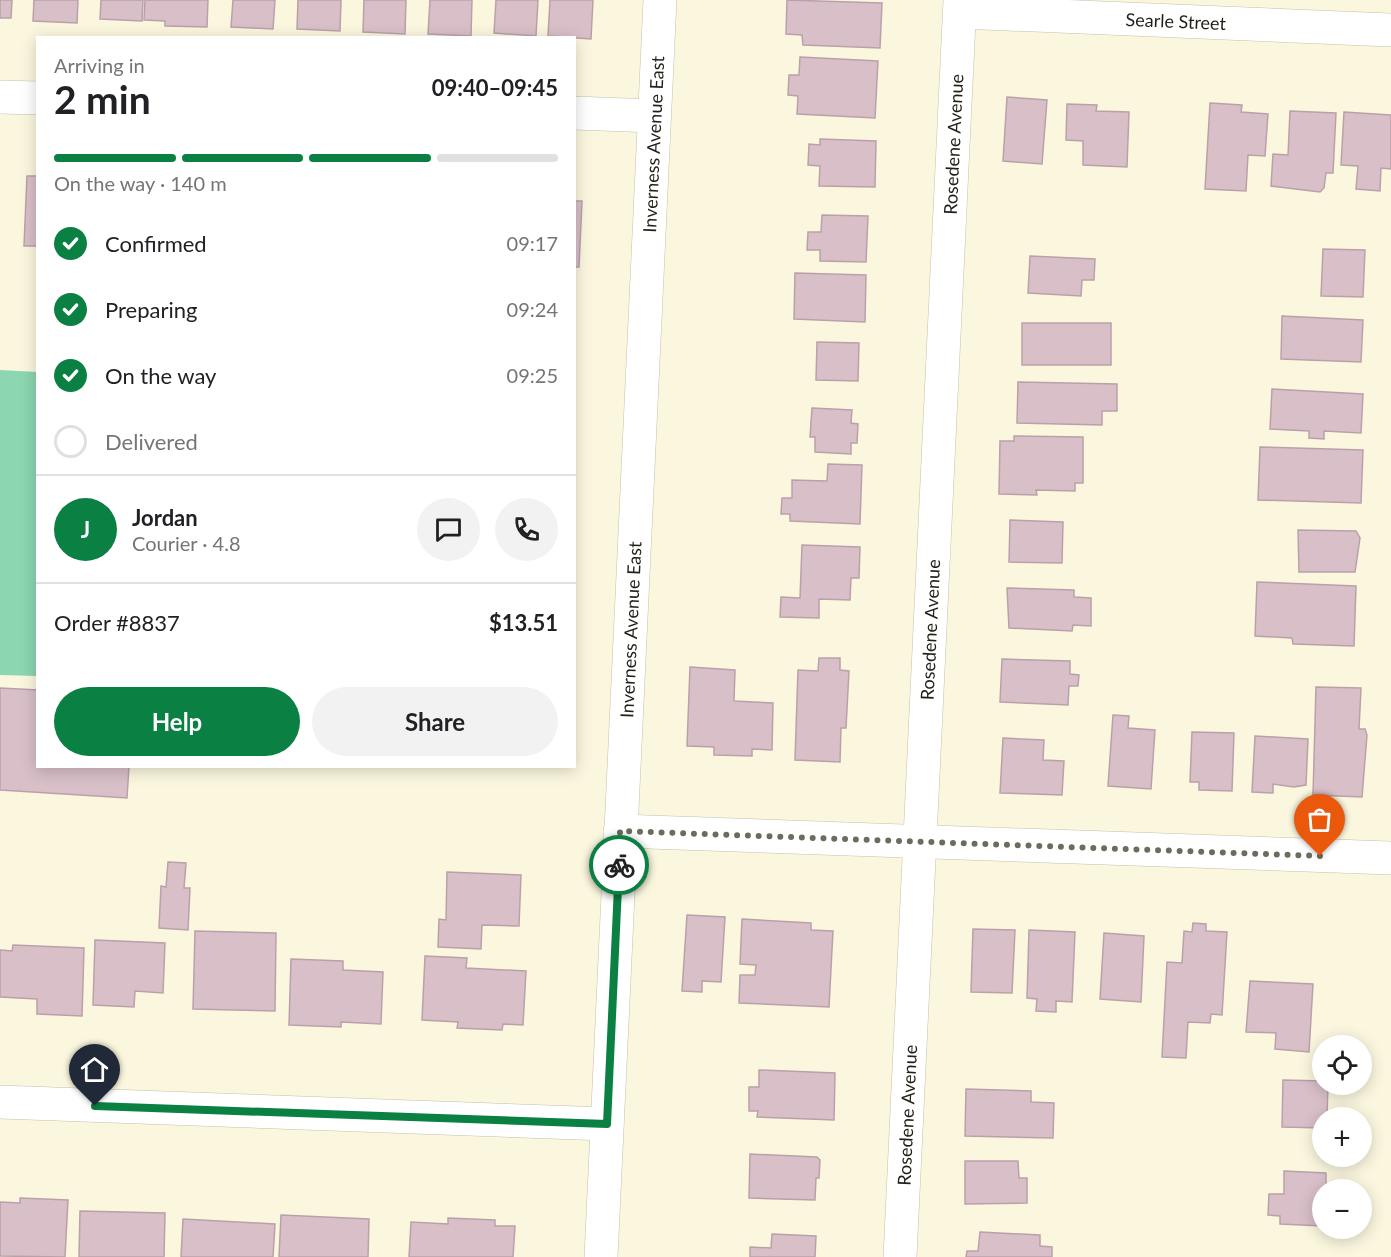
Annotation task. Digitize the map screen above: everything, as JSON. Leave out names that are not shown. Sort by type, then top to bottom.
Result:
[{"type":"street","name":"Inverness Avenue East","points":[[601,1257],[660,0]]},
{"type":"street","name":"Searle Street","points":[[960,6],[1391,30]]},
{"type":"street","name":"Rosedene Avenue","points":[[900,1257],[960,6]]},
{"type":"street","points":[[0,97],[36,98]]},
{"type":"street","points":[[576,113],[654,116]]},
{"type":"street","points":[[620,831],[1391,858]]},
{"type":"street","points":[[0,1102],[607,1124]]},
{"type":"green space","points":[[0,370],[36,372],[36,676],[0,675]]},
{"type":"building","points":[[0,0],[12,0],[11,18],[0,18]]},
{"type":"building","points":[[34,0],[78,0],[77,23],[33,21]]},
{"type":"building","points":[[101,0],[143,0],[142,21],[100,19]]},
{"type":"building","points":[[145,0],[208,0],[207,27],[165,26],[165,21],[144,20]]},
{"type":"building","points":[[233,0],[275,0],[273,29],[231,27]]},
{"type":"building","points":[[298,0],[341,0],[340,31],[297,29]]},
{"type":"building","points":[[364,0],[406,0],[405,34],[363,32]]},
{"type":"building","points":[[430,0],[472,0],[471,36],[428,34]]},
{"type":"building","points":[[496,0],[538,0],[536,36],[494,33]]},
{"type":"building","points":[[550,0],[593,0],[591,39],[576,38],[576,36],[548,36]]},
{"type":"building","points":[[787,0],[882,3],[880,48],[803,45],[802,35],[786,34]]},
{"type":"building","points":[[800,57],[878,61],[875,118],[797,114],[798,96],[788,95],[789,75],[799,75]]},
{"type":"building","points":[[1007,97],[1047,100],[1042,164],[1003,161]]},
{"type":"building","points":[[1210,103],[1242,105],[1241,112],[1268,114],[1265,156],[1248,155],[1246,191],[1205,189]]},
{"type":"building","points":[[1067,104],[1097,105],[1096,111],[1129,112],[1127,167],[1083,165],[1083,141],[1066,140]]},
{"type":"building","points":[[1290,111],[1336,113],[1333,173],[1326,173],[1324,188],[1320,192],[1271,186],[1273,154],[1288,155]]},
{"type":"building","points":[[1344,112],[1391,115],[1391,169],[1381,168],[1380,191],[1356,189],[1358,166],[1341,165]]},
{"type":"building","points":[[820,139],[876,141],[875,187],[819,186],[820,166],[808,165],[809,144],[820,145]]},
{"type":"building","points":[[27,176],[36,176],[36,246],[24,246]]},
{"type":"building","points":[[576,201],[582,201],[579,267],[576,267]]},
{"type":"building","points":[[822,215],[868,216],[866,262],[820,261],[820,250],[807,250],[808,232],[821,232]]},
{"type":"building","points":[[1323,249],[1365,250],[1363,297],[1321,296]]},
{"type":"building","points":[[1030,256],[1095,259],[1094,280],[1082,280],[1081,296],[1028,293]]},
{"type":"building","points":[[795,273],[866,275],[865,322],[794,319]]},
{"type":"building","points":[[1282,316],[1363,320],[1361,362],[1281,359]]},
{"type":"building","points":[[1022,323],[1111,323],[1111,365],[1022,365]]},
{"type":"building","points":[[817,342],[859,343],[858,381],[816,380]]},
{"type":"building","points":[[1018,382],[1117,384],[1117,411],[1102,411],[1102,425],[1017,423]]},
{"type":"building","points":[[1272,389],[1363,394],[1361,433],[1324,431],[1324,439],[1309,438],[1309,431],[1270,429]]},
{"type":"building","points":[[812,408],[852,410],[851,423],[858,424],[857,443],[851,443],[851,454],[815,452],[815,437],[810,437]]},
{"type":"building","points":[[1014,436],[1083,437],[1083,483],[1075,483],[1075,491],[1036,490],[1037,495],[999,494],[1000,441],[1014,441]]},
{"type":"building","points":[[1260,447],[1363,450],[1361,503],[1258,500]]},
{"type":"building","points":[[828,464],[862,465],[860,524],[790,521],[790,514],[781,514],[782,498],[792,498],[792,480],[827,481]]},
{"type":"building","points":[[1010,520],[1063,522],[1062,563],[1009,562]]},
{"type":"building","points":[[1298,530],[1356,531],[1360,538],[1355,572],[1299,572]]},
{"type":"building","points":[[802,545],[860,547],[859,578],[851,578],[850,600],[819,599],[819,618],[780,617],[781,597],[800,598]]},
{"type":"building","points":[[1257,582],[1356,586],[1354,646],[1293,644],[1292,638],[1255,636]]},
{"type":"building","points":[[1007,588],[1074,590],[1074,597],[1091,598],[1091,626],[1073,625],[1072,631],[1009,628]]},
{"type":"building","points":[[819,658],[840,658],[840,670],[849,671],[846,728],[841,728],[840,762],[795,760],[798,670],[818,671]]},
{"type":"building","points":[[1002,659],[1070,661],[1070,674],[1079,675],[1078,686],[1069,686],[1068,705],[1000,702]]},
{"type":"building","points":[[690,667],[735,670],[734,701],[773,703],[772,750],[752,749],[752,756],[714,755],[714,747],[687,746]]},
{"type":"building","points":[[1316,687],[1361,688],[1359,729],[1365,729],[1367,735],[1362,797],[1313,795]]},
{"type":"building","points":[[0,688],[36,690],[36,768],[129,768],[127,798],[0,790]]},
{"type":"building","points":[[1113,715],[1129,716],[1128,728],[1155,730],[1151,789],[1108,786]]},
{"type":"building","points":[[1192,732],[1234,733],[1232,791],[1199,790],[1199,782],[1190,782]]},
{"type":"building","points":[[1255,736],[1308,739],[1306,785],[1294,787],[1273,784],[1273,793],[1252,792]]},
{"type":"building","points":[[1003,738],[1044,740],[1043,760],[1064,761],[1062,795],[1000,793]]},
{"type":"building","points":[[168,862],[186,863],[184,888],[190,888],[188,930],[159,928],[161,886],[166,887]]},
{"type":"building","points":[[447,872],[521,875],[519,926],[482,925],[481,949],[438,947],[439,919],[446,920]]},
{"type":"building","points":[[687,915],[725,917],[721,982],[702,981],[702,992],[682,991]]},
{"type":"building","points":[[742,919],[811,923],[811,930],[833,931],[829,1007],[739,1003],[740,975],[755,975],[756,965],[740,964]]},
{"type":"building","points":[[1193,923],[1206,924],[1206,931],[1227,932],[1222,1015],[1211,1014],[1210,1023],[1188,1022],[1186,1058],[1162,1057],[1167,962],[1182,963],[1184,931],[1192,932]]},
{"type":"building","points":[[973,929],[1015,930],[1012,993],[971,992]]},
{"type":"building","points":[[1029,930],[1075,932],[1072,1002],[1056,1001],[1056,1012],[1036,1011],[1037,999],[1027,998]]},
{"type":"building","points":[[195,931],[276,933],[275,1011],[193,1009]]},
{"type":"building","points":[[1104,933],[1144,936],[1141,1002],[1100,999]]},
{"type":"building","points":[[95,940],[165,943],[163,993],[135,991],[134,1007],[93,1005]]},
{"type":"building","points":[[13,945],[84,948],[82,1016],[37,1014],[37,999],[0,997],[0,950],[12,951]]},
{"type":"building","points":[[425,956],[467,958],[466,968],[526,971],[523,1025],[503,1024],[502,1030],[457,1028],[458,1022],[422,1020]]},
{"type":"building","points":[[291,959],[343,961],[343,970],[383,972],[381,1024],[341,1022],[341,1027],[289,1025]]},
{"type":"building","points":[[1250,981],[1313,984],[1309,1052],[1275,1049],[1276,1033],[1246,1032]]},
{"type":"building","points":[[759,1070],[835,1073],[834,1120],[757,1117],[758,1111],[749,1111],[749,1087],[759,1087]]},
{"type":"building","points":[[1283,1080],[1312,1081],[1312,1095],[1328,1095],[1327,1107],[1312,1107],[1312,1128],[1282,1127]]},
{"type":"building","points":[[966,1089],[1031,1091],[1031,1102],[1054,1103],[1053,1138],[965,1136]]},
{"type":"building","points":[[750,1154],[817,1157],[820,1160],[815,1200],[749,1198]]},
{"type":"building","points":[[965,1161],[1018,1161],[1019,1178],[1027,1178],[1027,1203],[965,1204]]},
{"type":"building","points":[[1284,1171],[1326,1173],[1326,1179],[1312,1179],[1312,1225],[1280,1224],[1280,1216],[1268,1215],[1269,1194],[1284,1194]]},
{"type":"building","points":[[20,1198],[68,1200],[65,1257],[0,1256],[0,1202],[20,1203]]},
{"type":"building","points":[[80,1211],[165,1213],[164,1257],[79,1257]]},
{"type":"building","points":[[281,1215],[369,1219],[368,1257],[279,1257]]},
{"type":"building","points":[[448,1218],[495,1220],[495,1226],[515,1226],[513,1257],[409,1257],[411,1222],[448,1224]]},
{"type":"building","points":[[183,1219],[275,1224],[273,1257],[181,1257]]},
{"type":"building","points":[[980,1232],[1040,1235],[1040,1246],[1052,1247],[1052,1257],[966,1257],[967,1251],[978,1251]]},
{"type":"building","points":[[772,1234],[816,1236],[815,1257],[750,1257],[750,1247],[771,1248]]},
{"type":"way so far","points":[[619,865],[620,831],[1320,856]]},
{"type":"route","points":[[95,1106],[607,1124],[619,865]]}]
